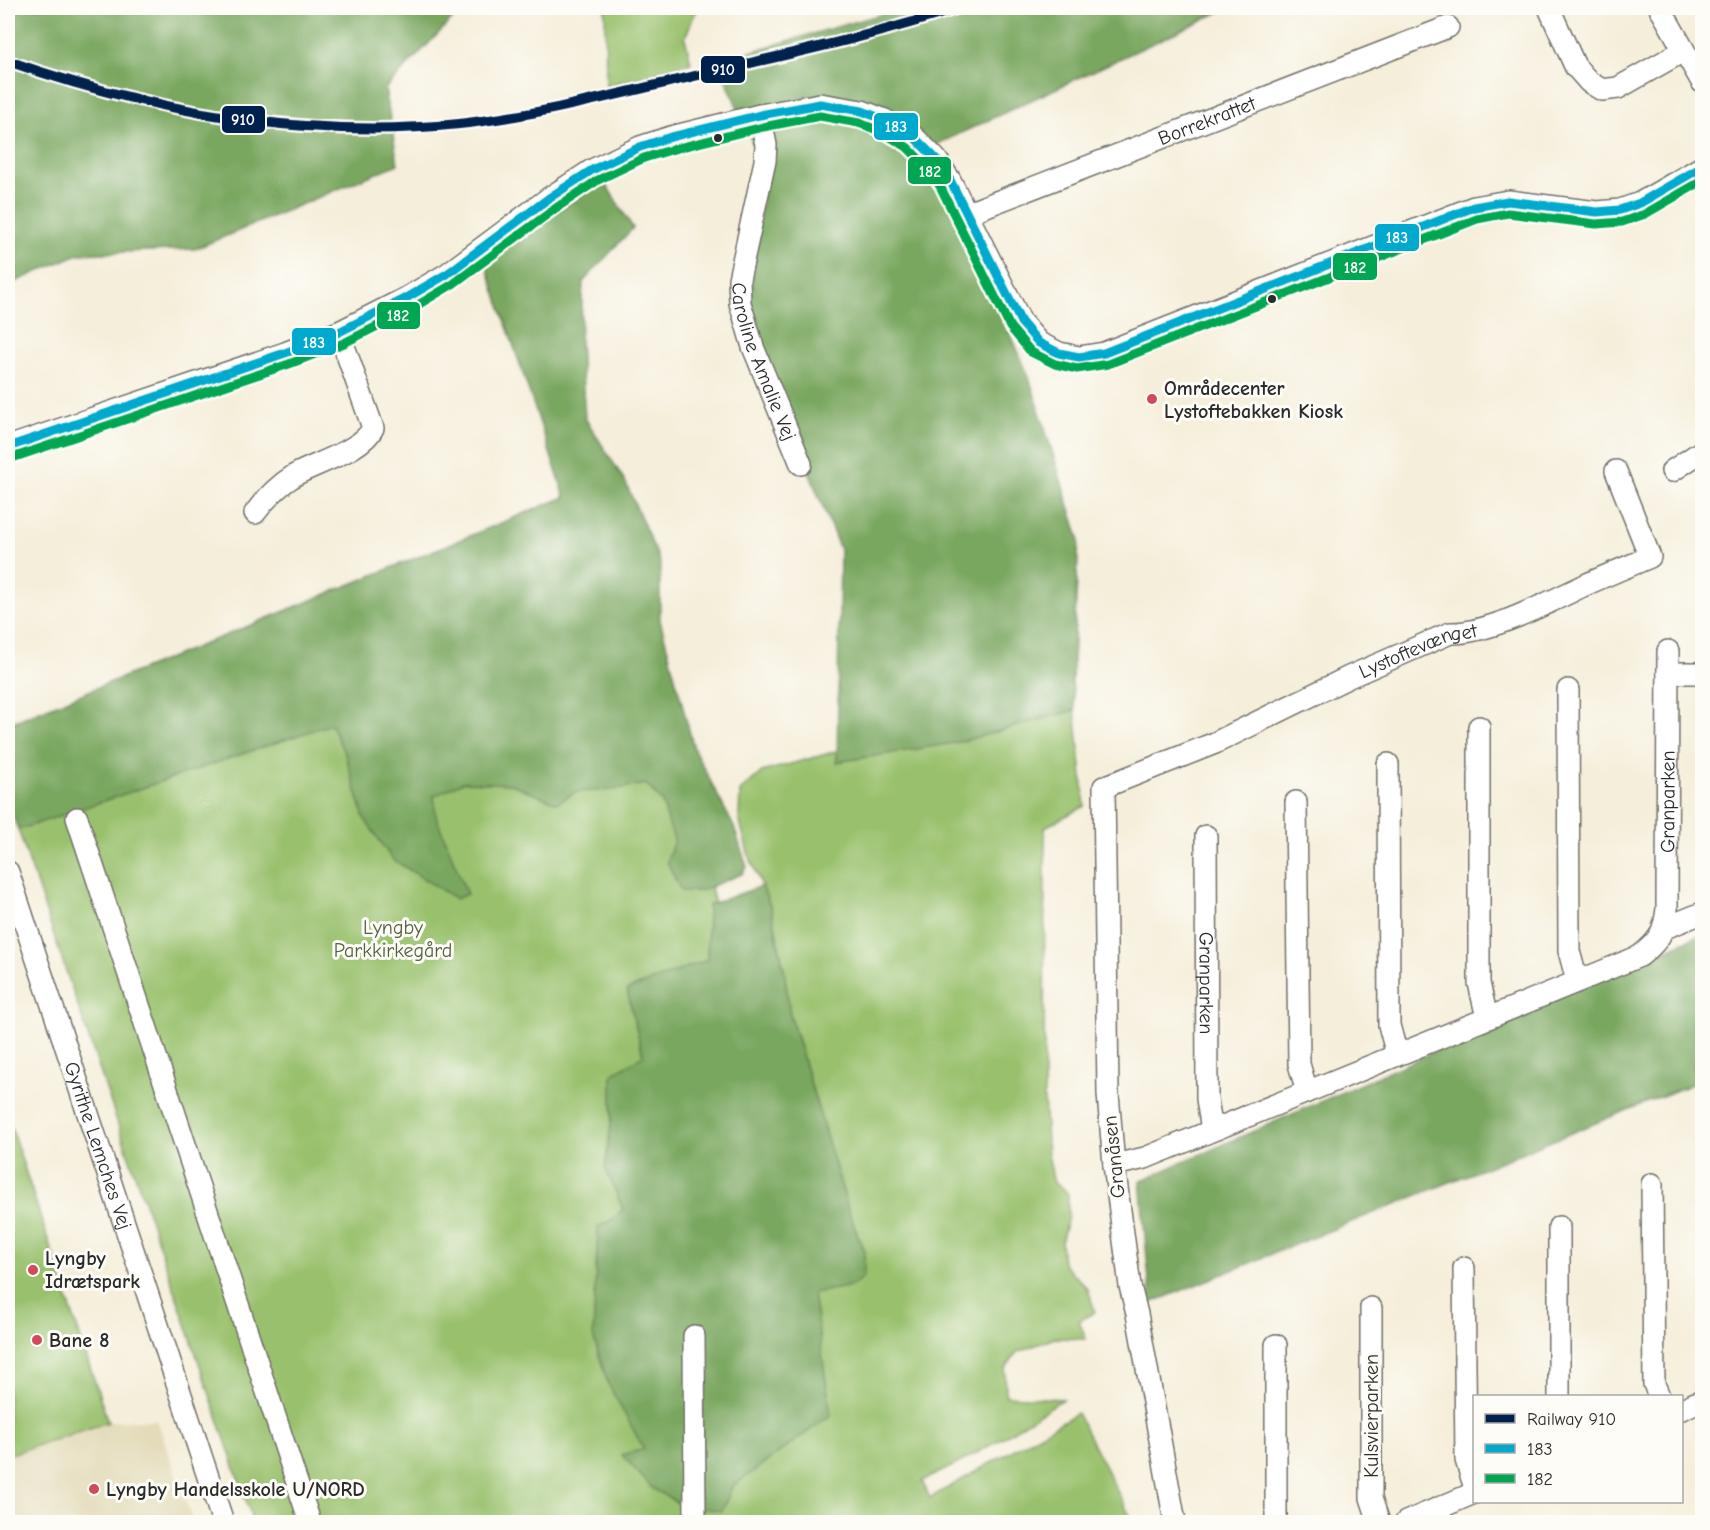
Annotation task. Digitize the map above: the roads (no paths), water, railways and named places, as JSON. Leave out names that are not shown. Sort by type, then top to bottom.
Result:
[{"type":"street","points":[[1549,8],[1575,66],[1589,82],[1602,90],[1618,88],[1683,51]]},
{"type":"street","points":[[1660,8],[1702,82]]},
{"type":"street","name":"Borrekrattet","points":[[968,213],[1448,27]]},
{"type":"street","points":[[8,447],[285,353],[339,332],[447,274],[549,198],[592,170],[654,142],[760,115],[820,104],[862,111],[885,120],[914,137],[936,159],[968,213],[1021,322],[1039,343],[1059,353],[1078,357],[1104,353],[1474,207],[1508,201],[1597,212],[1620,210],[1640,203],[1702,166]]},
{"type":"street","name":"Caroline Amalie Vej","points":[[760,115],[766,145],[765,161],[739,279],[740,303],[753,347],[801,464]]},
{"type":"street","points":[[255,513],[270,494],[294,476],[354,446],[370,435],[373,428],[339,332]]},
{"type":"street","points":[[1672,471],[1702,451]]},
{"type":"street","name":"Lystoftevænget","points":[[1104,787],[1215,743],[1350,677],[1450,633],[1465,633],[1533,610],[1588,583],[1650,557],[1616,471]]},
{"type":"street","name":"Granparken","points":[[1665,928],[1668,651]]},
{"type":"street","points":[[1668,673],[1702,674]]},
{"type":"street","points":[[1568,690],[1569,951],[1577,981]]},
{"type":"street","points":[[1479,727],[1479,982],[1487,1018]]},
{"type":"street","points":[[1388,764],[1389,1025],[1397,1055]]},
{"type":"street","name":"Granåsen","points":[[1104,787],[1108,1094],[1114,1165],[1130,1286],[1175,1522]]},
{"type":"street","points":[[1296,802],[1299,1064],[1307,1092]]},
{"type":"street","points":[[77,818],[310,1522]]},
{"type":"street","name":"Granparken","points":[[1206,836],[1207,1099],[1212,1130]]},
{"type":"street","name":"Gyrithe Lemches Vej","points":[[8,872],[223,1522]]},
{"type":"street","points":[[1114,1165],[1145,1158],[1640,956],[1655,944],[1665,928],[1702,913]]},
{"type":"street","points":[[1652,1184],[1654,1384],[1659,1395]]},
{"type":"street","points":[[1559,1227],[1559,1395]]},
{"type":"street","points":[[1464,1269],[1466,1460],[1473,1482]]},
{"type":"street","name":"Kulsvierparken","points":[[1371,1308],[1371,1498],[1379,1522]]},
{"type":"street","points":[[694,1336],[695,1522]]},
{"type":"street","points":[[1276,1345],[1276,1522]]},
{"type":"street","points":[[1683,1409],[1702,1400]]},
{"type":"street","points":[[1406,1522],[1473,1493]]},
{"type":"rail line","name":"910","points":[[8,61],[118,95],[230,118],[287,125],[401,128],[490,120],[581,103],[831,44],[958,8]]},
{"type":"place","name":"Områdecenter Lystoftebakken Kiosk","points":[[1152,399]]},
{"type":"place","name":"Lyngby Idrætspark","points":[[33,1270]]},
{"type":"place","name":"Bane 8","points":[[37,1340]]},
{"type":"place","name":"Lyngby Handelsskole U/NORD","points":[[94,1489]]},
{"type":"park label","name":"Lyngby Parkkirkegård","points":[[393,938]]}]
